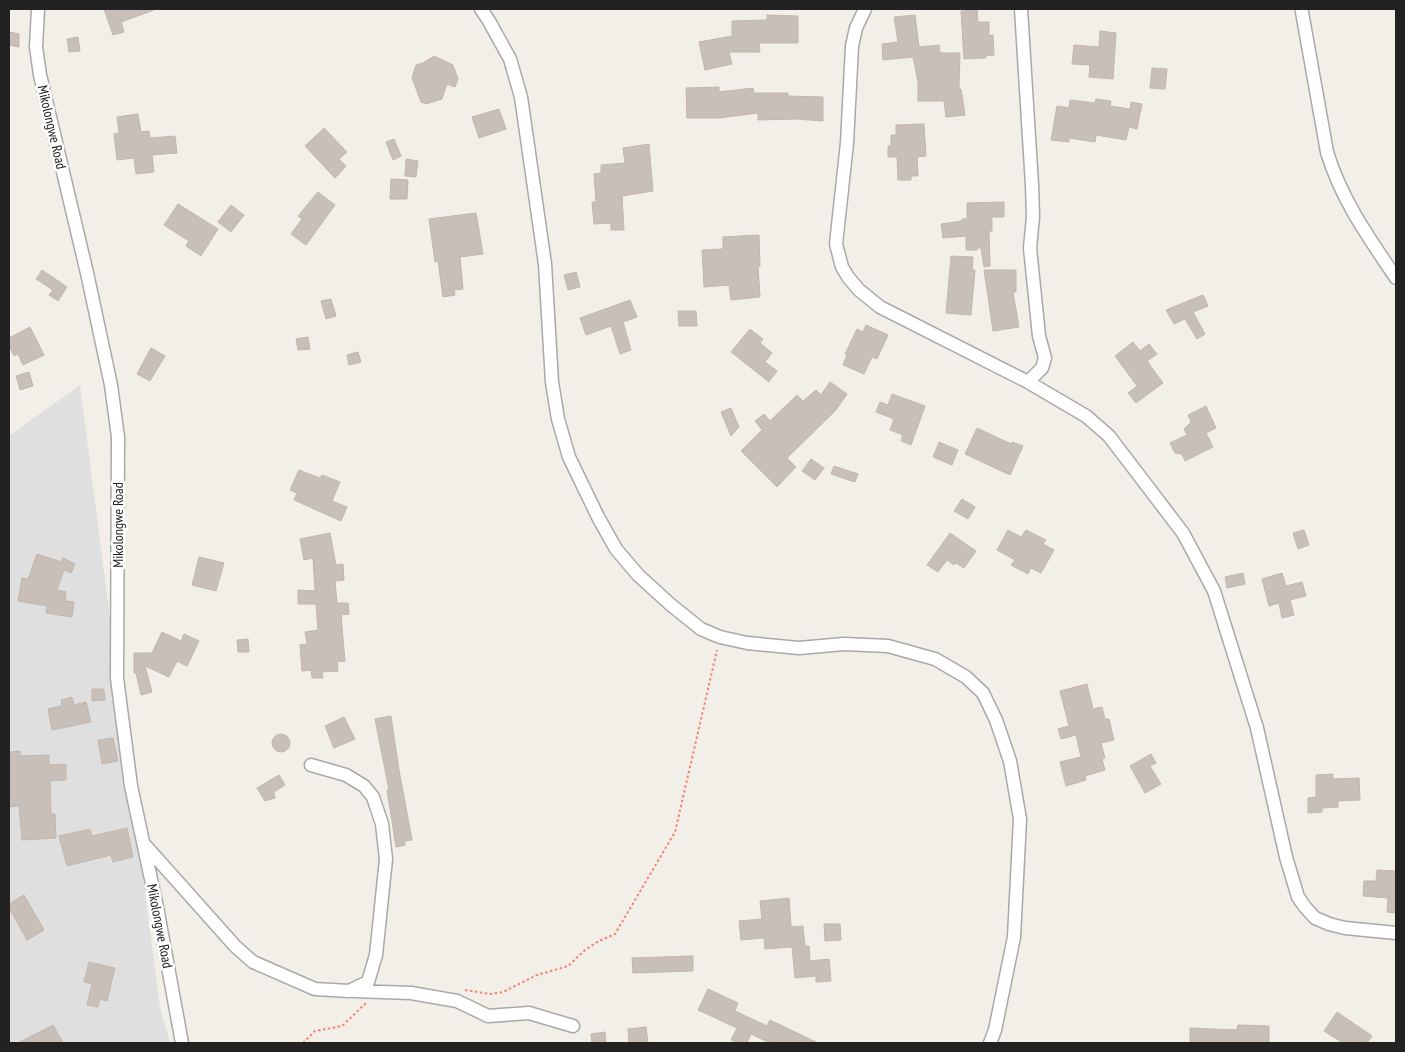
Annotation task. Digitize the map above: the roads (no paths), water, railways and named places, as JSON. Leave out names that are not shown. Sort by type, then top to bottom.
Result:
[{"type":"street","name":"Mikolongwe Road","points":[[38,9],[36,47],[40,75],[111,385],[118,437],[117,678],[131,786],[157,907],[182,1043]]},
{"type":"street","points":[[481,9],[510,59],[521,97],[545,264],[552,382],[558,420],[569,457],[616,549],[638,575],[671,605],[701,629],[720,638],[747,643],[799,648],[844,644],[888,646],[935,659],[966,677],[983,693],[996,720],[1010,761],[1020,819],[1014,937],[995,1030],[990,1043]]},
{"type":"street","points":[[865,9],[856,28],[852,46],[847,143],[836,237],[842,267],[859,290],[880,307],[1028,382],[1086,416],[1109,436],[1183,532],[1214,591],[1254,717],[1286,857],[1298,897],[1315,918],[1329,924],[1345,928],[1396,933]]},
{"type":"street","points":[[1021,9],[1032,185],[1030,248],[1039,336],[1045,358],[1042,368],[1028,382]]},
{"type":"street","points":[[1299,10],[1327,152],[1333,172],[1355,215],[1396,278]]},
{"type":"street","points":[[311,765],[346,775],[364,786],[373,797],[382,824],[386,860],[376,955],[368,982],[349,991]]},
{"type":"street","points":[[143,843],[236,946],[253,962],[314,988],[411,993],[457,1000],[488,1016],[529,1013],[573,1026]]}]
